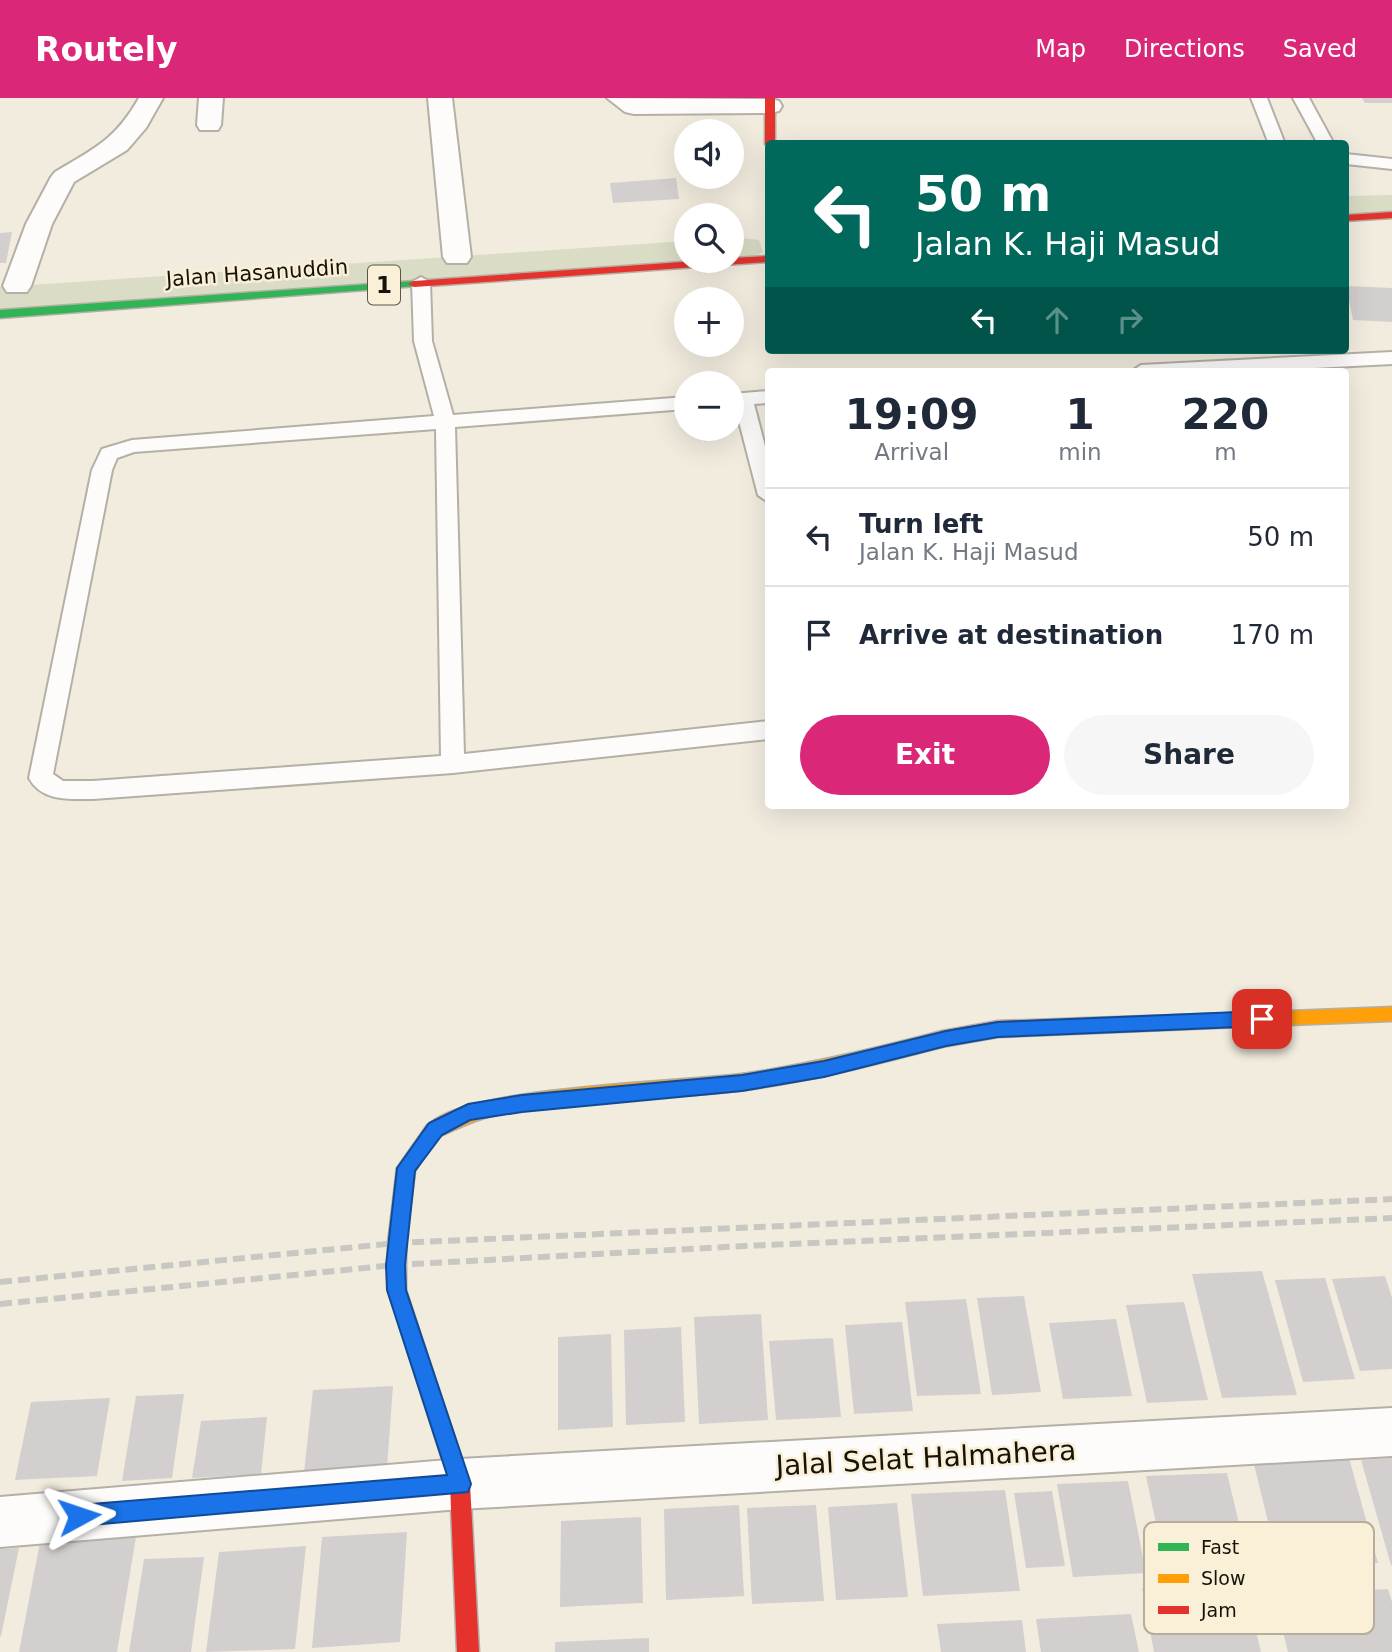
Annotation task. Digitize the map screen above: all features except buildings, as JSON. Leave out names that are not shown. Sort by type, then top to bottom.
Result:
[{"type":"main road","points":[[770,102],[770,140]]},
{"type":"main road","points":[[1349,218],[1392,215]]},
{"type":"main road","name":"Jalan Hasanuddin","points":[[0,314],[765,259]]},
{"type":"main road","points":[[468,1652],[460,1484],[397,1290],[395,1265],[406,1168],[435,1129],[468,1112],[535,1102],[742,1083],[824,1069],[946,1038],[998,1029],[1392,1014]]},
{"type":"street","points":[[16,286],[38,224],[64,177],[86,161],[118,145],[137,123],[151,98]]},
{"type":"street","points":[[209,125],[211,98]]},
{"type":"street","points":[[440,98],[439,110],[457,257]]},
{"type":"street","points":[[619,98],[634,107],[770,102]]},
{"type":"street","name":"Jalal Selat Halmahera","points":[[0,1522],[460,1484],[1392,1432]]},
{"type":"lane","points":[[1259,98],[1275,140]]},
{"type":"lane","points":[[1301,98],[1324,140]]},
{"type":"lane","points":[[1349,159],[1392,164]]},
{"type":"lane","points":[[421,282],[423,341],[445,421],[453,764]]},
{"type":"lane","points":[[1174,354],[1179,368],[1392,358]]},
{"type":"lane","points":[[744,399],[765,397]]},
{"type":"lane","points":[[674,404],[132,446],[109,454],[102,470],[41,778],[59,790],[93,790],[453,764],[765,730]]},
{"type":"lane","points":[[744,421],[765,486]]},
{"type":"green space","points":[[1392,195],[1392,215],[1349,218],[1349,196]]},
{"type":"green space","points":[[744,238],[759,240],[763,252],[744,260]]},
{"type":"green space","points":[[674,242],[674,265],[0,314],[0,287]]},
{"type":"railway","points":[[0,1282],[397,1243],[1392,1199]]},
{"type":"railway","points":[[0,1304],[395,1265],[744,1246],[1392,1218]]},
{"type":"traffic: fast","points":[[0,314],[414,284]]},
{"type":"traffic: slow","points":[[1239,1020],[1392,1014]]},
{"type":"traffic: slow","points":[[433,1131],[458,1118],[535,1100],[745,1082],[844,1063],[942,1039]]},
{"type":"traffic: jam","points":[[770,98],[770,140]]},
{"type":"traffic: jam","points":[[1349,218],[1392,215]]},
{"type":"traffic: jam","points":[[414,284],[765,259]]},
{"type":"traffic: jam","points":[[942,1039],[998,1029],[1239,1020]]},
{"type":"traffic: jam","points":[[433,1131],[406,1168],[397,1243],[397,1290],[460,1484],[468,1652]]},
{"type":"route","points":[[79,1516],[460,1484],[397,1290],[395,1265],[406,1168],[435,1129],[468,1112],[522,1104],[742,1083],[824,1069],[946,1038],[998,1029],[1262,1019]]}]
